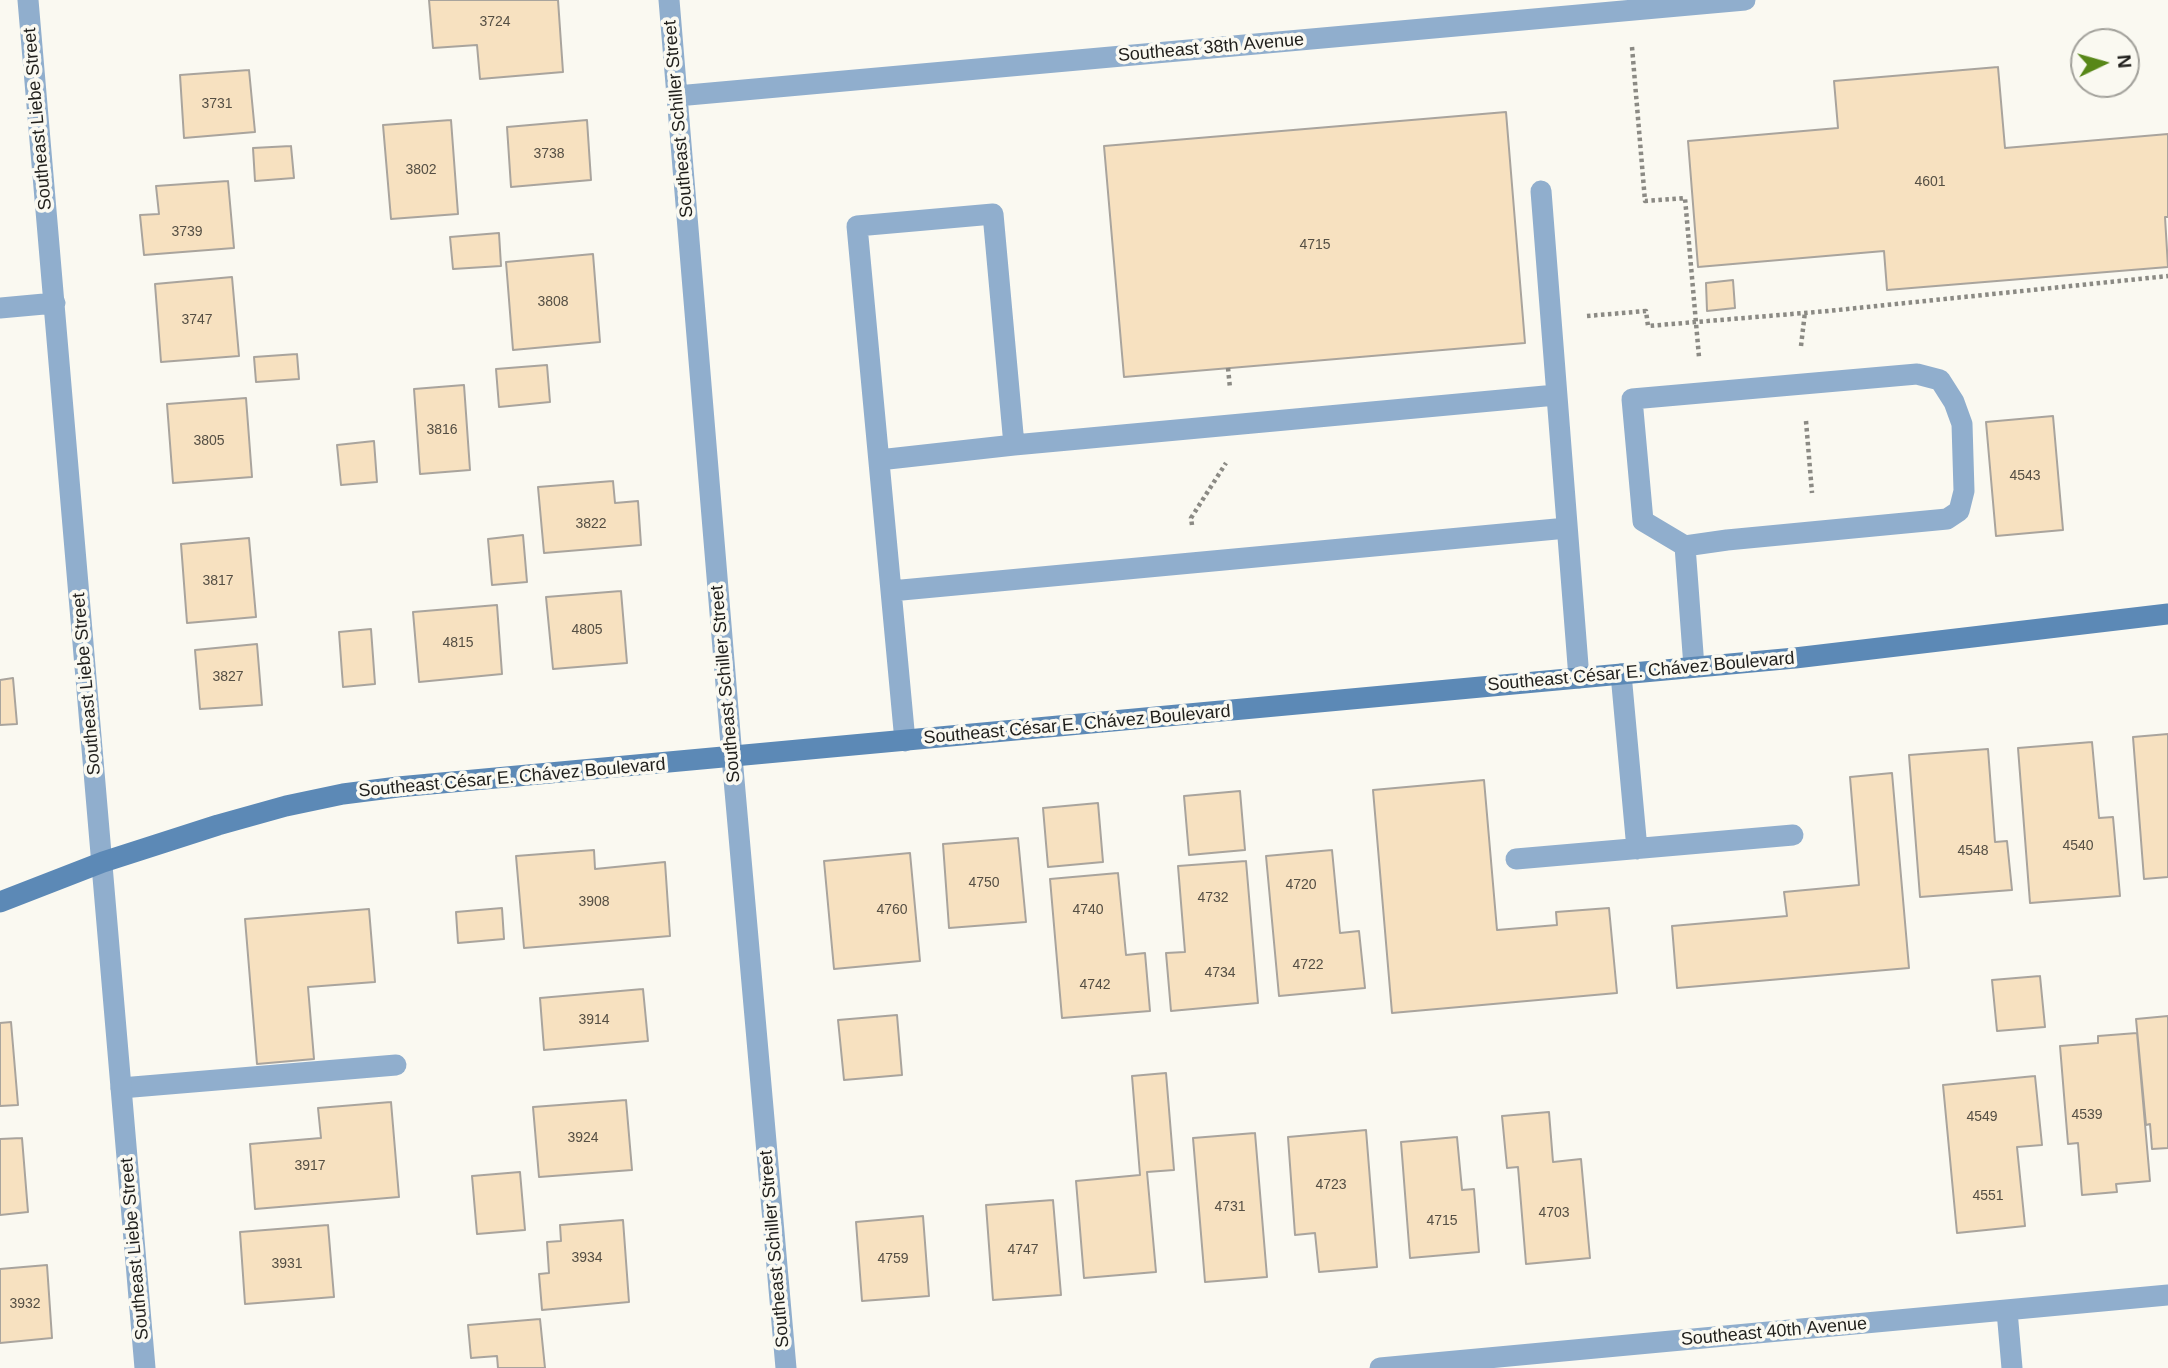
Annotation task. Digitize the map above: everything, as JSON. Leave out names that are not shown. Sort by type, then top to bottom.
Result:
[{"type":"main road","name":"Southeast César E. Chávez Boulevard","points":[[0,902],[103,862],[218,825],[343,794],[1822,655],[2168,614]]},
{"type":"street","name":"Southeast Liebe Street","points":[[28,0],[145,1368]]},
{"type":"street","name":"Southeast Schiller Street","points":[[669,0],[786,1368]]},
{"type":"street","name":"Southeast 38th Avenue","points":[[677,96],[1567,8],[1745,0]]},
{"type":"street","points":[[1541,191],[1579,678]]},
{"type":"street","points":[[905,741],[857,226],[993,214],[1014,445]]},
{"type":"street","points":[[0,308],[55,303]]},
{"type":"street","points":[[1917,374],[1940,380],[1954,402],[1962,424],[1964,491],[1959,511],[1947,519],[1685,546],[1643,521],[1632,399],[1917,374]]},
{"type":"street","points":[[879,460],[1556,395]]},
{"type":"street","points":[[891,591],[1567,528]]},
{"type":"street","points":[[1685,546],[1694,667]]},
{"type":"street","points":[[1621,674],[1637,849]]},
{"type":"street","points":[[1516,859],[1793,835]]},
{"type":"street","points":[[121,1088],[396,1065]]},
{"type":"street","name":"Southeast 40th Avenue","points":[[1380,1368],[2168,1295]]},
{"type":"street","points":[[2007,1311],[2012,1368]]},
{"type":"path","points":[[1633,57],[1645,201],[1685,198],[1702,393]]},
{"type":"path","points":[[1552,320],[1646,311],[1648,326],[2168,276]]},
{"type":"building","points":[[429,0],[558,0],[563,72],[480,79],[477,45],[433,48]]},
{"type":"building","points":[[1998,67],[2005,148],[2168,134],[2168,217],[2165,217],[2168,267],[1887,290],[1884,251],[1698,267],[1688,141],[1838,128],[1834,81]]},
{"type":"building","points":[[249,70],[255,132],[184,138],[180,75]]},
{"type":"building","points":[[1506,112],[1525,343],[1124,377],[1104,146]]},
{"type":"building","points":[[451,120],[458,214],[391,219],[383,125]]},
{"type":"building","points":[[587,120],[591,180],[511,187],[507,127]]},
{"type":"building","points":[[291,146],[294,178],[255,181],[253,148]]},
{"type":"building","points":[[228,181],[234,248],[144,255],[140,215],[159,214],[156,186]]},
{"type":"building","points":[[499,233],[501,266],[453,269],[450,237]]},
{"type":"building","points":[[593,254],[600,342],[513,350],[506,262]]},
{"type":"building","points":[[232,277],[239,356],[161,362],[155,284]]},
{"type":"building","points":[[1733,280],[1735,308],[1707,311],[1706,283]]},
{"type":"building","points":[[297,354],[299,379],[256,382],[254,357]]},
{"type":"building","points":[[547,365],[550,402],[499,407],[496,369]]},
{"type":"building","points":[[464,385],[470,470],[420,474],[414,389]]},
{"type":"building","points":[[246,398],[252,477],[173,483],[167,404]]},
{"type":"building","points":[[2053,416],[2063,530],[1996,536],[1986,422]]},
{"type":"building","points":[[374,441],[377,482],[341,485],[337,445]]},
{"type":"building","points":[[613,481],[615,503],[638,501],[641,545],[544,553],[538,487]]},
{"type":"building","points":[[523,535],[527,582],[492,585],[488,539]]},
{"type":"building","points":[[249,538],[256,617],[187,623],[181,544]]},
{"type":"building","points":[[621,591],[627,663],[553,669],[546,597]]},
{"type":"building","points":[[497,605],[502,674],[419,682],[413,612]]},
{"type":"building","points":[[371,629],[375,684],[343,687],[339,632]]},
{"type":"building","points":[[257,644],[262,705],[200,709],[195,650]]},
{"type":"building","points":[[13,678],[17,724],[0,725],[0,680]]},
{"type":"building","points":[[2168,734],[2168,877],[2144,879],[2133,737]]},
{"type":"building","points":[[2092,742],[2099,818],[2113,817],[2120,896],[2030,903],[2018,748]]},
{"type":"building","points":[[1988,749],[1995,842],[2007,841],[2012,890],[1920,897],[1909,755]]},
{"type":"building","points":[[1892,773],[1909,968],[1677,988],[1672,926],[1787,916],[1784,892],[1859,885],[1850,777]]},
{"type":"building","points":[[1484,780],[1497,930],[1557,925],[1556,912],[1609,908],[1617,993],[1392,1013],[1373,790]]},
{"type":"building","points":[[1240,791],[1245,850],[1189,855],[1184,796]]},
{"type":"building","points":[[1098,803],[1103,862],[1048,867],[1043,808]]},
{"type":"building","points":[[1018,838],[1026,922],[949,928],[943,844]]},
{"type":"building","points":[[594,850],[595,869],[665,862],[670,936],[524,948],[516,856]]},
{"type":"building","points":[[1332,850],[1340,933],[1359,931],[1365,988],[1279,996],[1266,856]]},
{"type":"building","points":[[910,853],[920,961],[834,969],[824,861]]},
{"type":"building","points":[[1246,861],[1258,1003],[1171,1011],[1166,953],[1185,952],[1178,866]]},
{"type":"building","points":[[1118,873],[1126,955],[1145,953],[1150,1011],[1062,1018],[1050,879]]},
{"type":"building","points":[[502,908],[504,939],[458,943],[456,912]]},
{"type":"building","points":[[369,909],[375,982],[308,987],[314,1059],[257,1064],[245,919]]},
{"type":"building","points":[[2040,976],[2045,1027],[1997,1031],[1992,980]]},
{"type":"building","points":[[643,989],[648,1041],[544,1050],[540,998]]},
{"type":"building","points":[[897,1015],[902,1075],[844,1080],[838,1020]]},
{"type":"building","points":[[2168,1016],[2168,1148],[2152,1149],[2150,1124],[2146,1125],[2136,1019]]},
{"type":"building","points":[[11,1022],[18,1105],[0,1106],[0,1023]]},
{"type":"building","points":[[2137,1033],[2150,1181],[2116,1184],[2117,1192],[2082,1195],[2078,1143],[2068,1144],[2060,1046],[2098,1043],[2098,1036]]},
{"type":"building","points":[[1166,1073],[1174,1170],[1147,1172],[1156,1272],[1084,1278],[1076,1181],[1140,1175],[1132,1076]]},
{"type":"building","points":[[2035,1076],[2042,1145],[2017,1147],[2025,1226],[1957,1233],[1943,1085]]},
{"type":"building","points":[[626,1100],[632,1170],[539,1177],[533,1107]]},
{"type":"building","points":[[391,1102],[399,1197],[255,1209],[250,1144],[321,1138],[318,1108]]},
{"type":"building","points":[[1549,1112],[1553,1162],[1581,1159],[1590,1258],[1526,1264],[1518,1167],[1507,1168],[1502,1116]]},
{"type":"building","points":[[1366,1130],[1377,1267],[1319,1272],[1315,1233],[1295,1235],[1288,1137]]},
{"type":"building","points":[[1255,1133],[1267,1277],[1205,1282],[1193,1138]]},
{"type":"building","points":[[1457,1137],[1462,1190],[1474,1189],[1479,1252],[1410,1258],[1401,1142]]},
{"type":"building","points":[[22,1138],[28,1212],[0,1215],[0,1139]]},
{"type":"building","points":[[520,1172],[525,1230],[477,1234],[472,1176]]},
{"type":"building","points":[[1053,1200],[1061,1295],[993,1300],[986,1205]]},
{"type":"building","points":[[923,1216],[929,1296],[862,1301],[856,1222]]},
{"type":"building","points":[[623,1220],[629,1302],[542,1310],[539,1274],[549,1273],[547,1242],[561,1241],[560,1225]]},
{"type":"building","points":[[328,1225],[334,1297],[245,1304],[240,1232]]},
{"type":"building","points":[[47,1265],[52,1338],[0,1343],[0,1269]]},
{"type":"building","points":[[540,1319],[545,1368],[498,1368],[497,1356],[471,1358],[468,1325]]}]
